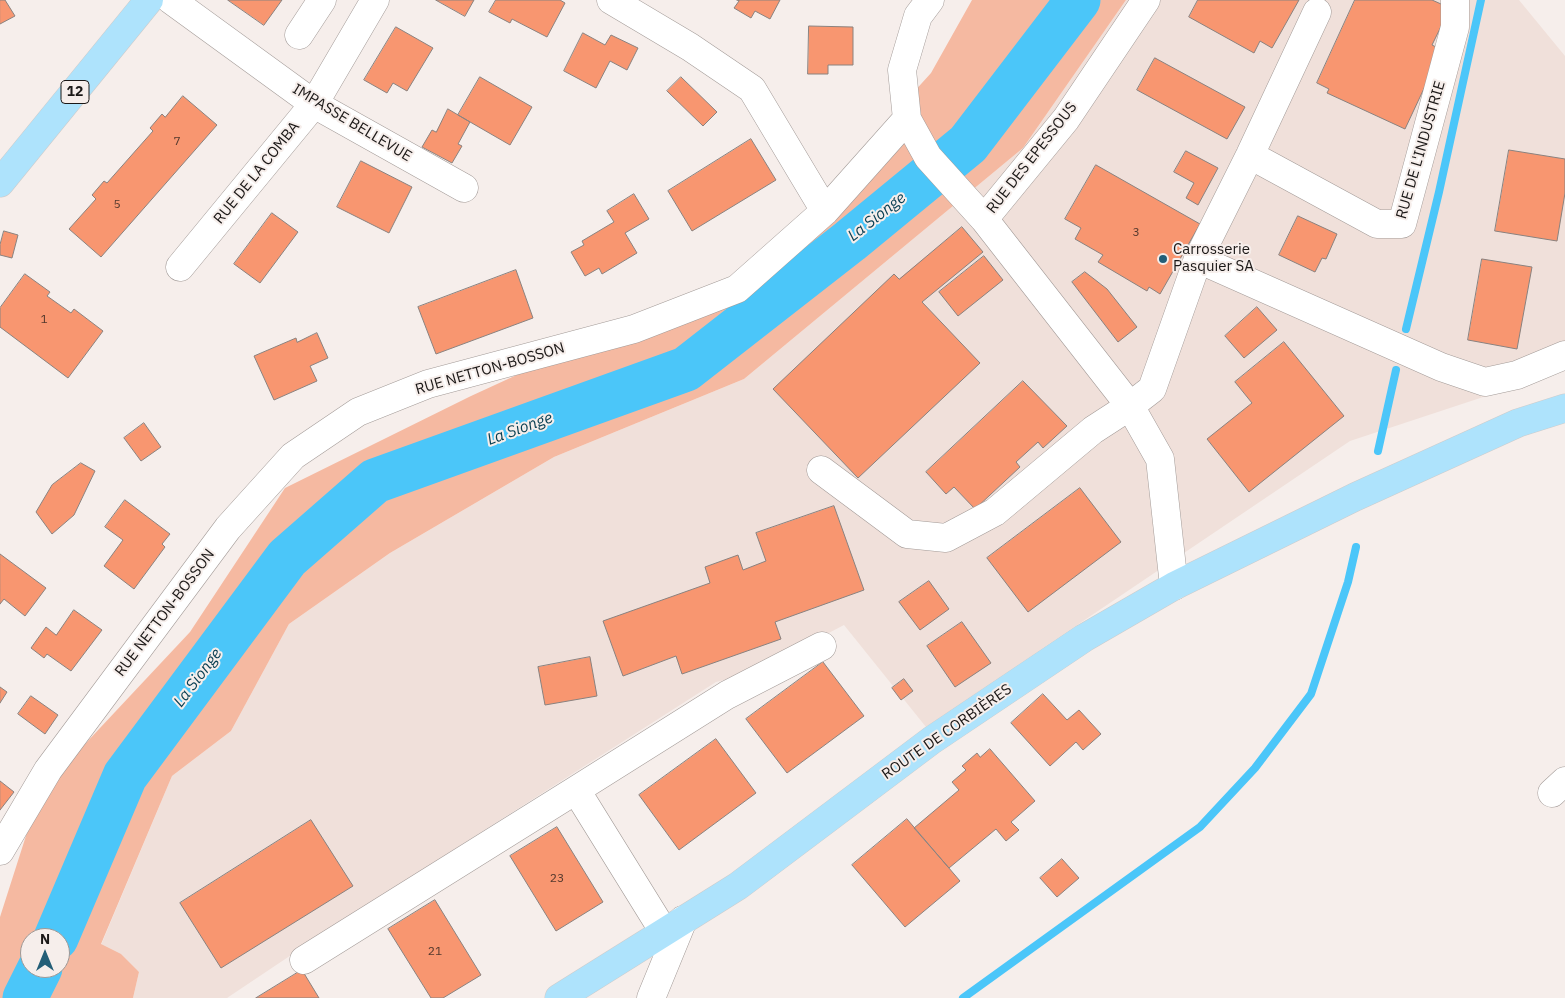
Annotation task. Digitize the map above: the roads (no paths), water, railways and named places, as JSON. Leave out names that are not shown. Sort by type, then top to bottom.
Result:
[{"type":"main road","name":"12","points":[[0,183],[149,0]]},
{"type":"main road","name":"ROUTE DE CORBIÈRES","points":[[558,998],[738,886],[932,740],[1084,638],[1174,586],[1355,497],[1518,423],[1565,408]]},
{"type":"street","name":"IMPASSE BELLEVUE","points":[[171,0],[314,104],[464,188]]},
{"type":"street","points":[[299,34],[322,0]]},
{"type":"street","name":"RUE DE LA COMBA","points":[[180,266],[314,104],[375,0]]},
{"type":"street","points":[[610,0],[690,47],[752,89],[825,210]]},
{"type":"street","points":[[930,0],[918,16],[902,70],[906,119],[928,157],[984,219]]},
{"type":"street","name":"RUE DES EPESSOUS","points":[[1146,0],[1066,119],[984,219],[1130,406],[1160,459],[1174,586]]},
{"type":"street","name":"RUE DE L'INDUSTRIE","points":[[1250,155],[1378,224],[1402,224],[1455,27],[1455,0]]},
{"type":"street","points":[[821,470],[906,534],[946,538],[995,512],[1093,430],[1152,389],[1198,259],[1250,155],[1317,12]]},
{"type":"street","name":"RUE NETTON-BOSSON","points":[[0,851],[48,770],[228,528],[293,456],[358,412],[428,384],[634,329],[737,289],[825,210],[906,119]]},
{"type":"street","points":[[1198,259],[1441,367],[1484,382],[1517,375],[1565,356]]},
{"type":"street","points":[[304,960],[727,695],[822,646]]},
{"type":"street","points":[[576,790],[673,926],[651,998]]},
{"type":"waterway","name":"La Sionge","points":[[60,928],[125,776],[287,558],[375,481],[686,369],[850,241],[968,144],[1078,0]]},
{"type":"waterway","points":[[1406,329],[1439,192],[1481,0]]},
{"type":"waterway","points":[[1378,451],[1396,370]]},
{"type":"waterway","points":[[963,998],[1200,827],[1255,768],[1311,694],[1348,582],[1356,547]]},
{"type":"waterway","name":"La Sionge","points":[[25,998],[35,978]]},
{"type":"place","name":"Carrosserie Pasquier SA","points":[[1163,259]]}]
